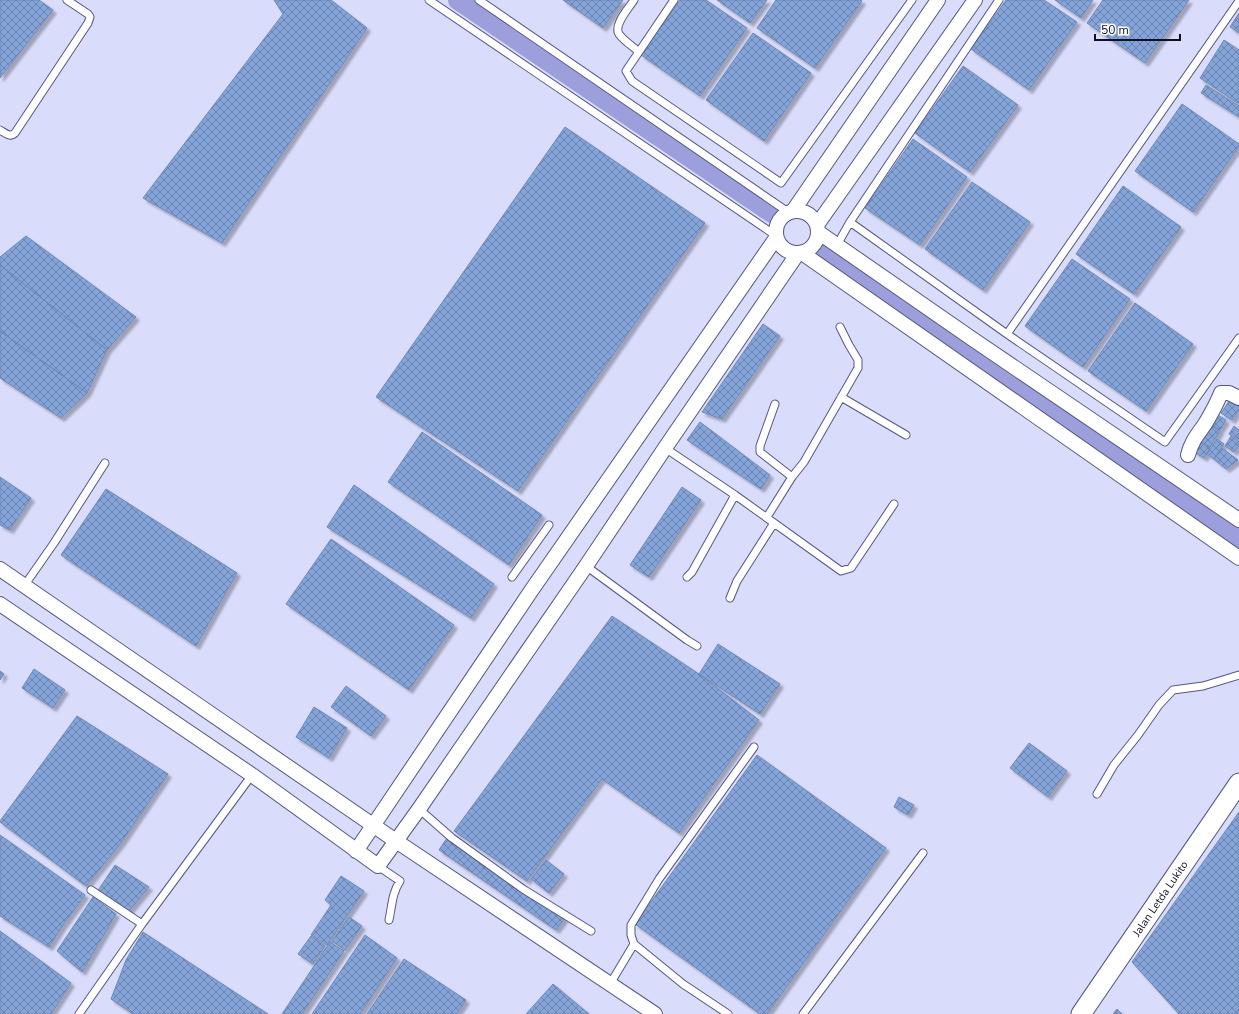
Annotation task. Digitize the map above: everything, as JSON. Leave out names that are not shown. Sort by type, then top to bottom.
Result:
[{"type":"street","points":[[356,851],[531,591],[776,236],[779,219],[790,211],[938,0]]},
{"type":"street","points":[[818,229],[975,0]]},
{"type":"street","points":[[776,236],[782,248],[793,253],[800,253],[812,247],[818,238],[818,229],[814,220],[805,212],[799,210],[790,211]]},
{"type":"street","points":[[818,229],[837,245],[971,338],[1239,520]]},
{"type":"street","points":[[0,604],[252,775],[378,866],[419,809],[800,253]]},
{"type":"street","points":[[800,253],[1239,558]]},
{"type":"street","points":[[1188,454],[1190,445],[1206,422],[1221,393],[1229,393],[1239,398]]},
{"type":"street","points":[[0,569],[396,842],[655,1014]]},
{"type":"street","name":"Jalan Letda Lukito","points":[[1081,1014],[1239,783]]},
{"type":"lane","points":[[0,130],[13,135],[88,23],[90,17],[88,14],[67,0]]},
{"type":"lane","points":[[429,0],[776,236]]},
{"type":"lane","points":[[479,0],[790,211]]},
{"type":"lane","points":[[634,0],[618,23],[617,31],[619,35],[638,51]]},
{"type":"lane","points":[[674,0],[638,51],[626,71],[632,81],[782,183],[912,0]]},
{"type":"lane","points":[[837,245],[850,222],[999,0]]},
{"type":"lane","points":[[1007,334],[1239,1]]},
{"type":"lane","points":[[850,222],[1007,334],[1165,442],[1239,338]]},
{"type":"lane","points":[[766,517],[792,477],[804,462],[858,368],[858,360],[848,345],[840,327]]},
{"type":"lane","points":[[841,397],[906,435]]},
{"type":"lane","points":[[775,404],[760,446],[760,452],[792,477]]},
{"type":"lane","points":[[665,448],[735,495],[841,571],[851,568],[894,504]]},
{"type":"lane","points":[[24,586],[54,543],[105,463]]},
{"type":"lane","points":[[687,577],[692,572],[735,495]]},
{"type":"lane","points":[[730,598],[737,581],[774,523]]},
{"type":"lane","points":[[512,577],[549,525]]},
{"type":"lane","points":[[586,566],[697,646]]},
{"type":"lane","points":[[1097,794],[1114,764],[1138,735],[1159,705],[1173,690],[1203,686],[1239,675]]},
{"type":"lane","points":[[728,1014],[683,984],[634,944],[630,935],[631,925],[659,879],[754,747]]},
{"type":"lane","points":[[79,1014],[142,924],[252,775]]},
{"type":"lane","points":[[419,809],[452,838],[523,888],[591,931]]},
{"type":"lane","points":[[803,1014],[923,853]]},
{"type":"lane","points":[[378,866],[400,881],[395,888],[390,920]]},
{"type":"lane","points":[[91,890],[142,924]]},
{"type":"lane","points":[[610,984],[634,944]]},
{"type":"building","points":[[0,0],[39,0],[53,10],[0,78]]},
{"type":"building","points":[[274,0],[331,0],[367,28],[222,243],[143,198],[283,14]]},
{"type":"building","points":[[563,0],[623,0],[603,28]]},
{"type":"building","points":[[680,0],[706,0],[747,28],[700,96],[641,55]]},
{"type":"building","points":[[717,0],[767,0],[750,23]]},
{"type":"building","points":[[776,0],[862,1],[815,68],[757,28]]},
{"type":"building","points":[[1006,0],[1044,0],[1077,22],[1029,90],[971,49]]},
{"type":"building","points":[[1055,0],[1093,0],[1081,18]]},
{"type":"building","points":[[1103,0],[1189,0],[1145,63],[1087,23]]},
{"type":"building","points":[[1239,13],[1239,33],[1230,27]]},
{"type":"building","points":[[753,33],[811,73],[764,141],[706,100]]},
{"type":"building","points":[[1224,40],[1239,50],[1239,104],[1200,78]]},
{"type":"building","points":[[963,66],[1018,105],[970,172],[915,133]]},
{"type":"building","points":[[1206,85],[1239,106],[1239,117],[1201,93]]},
{"type":"building","points":[[1182,104],[1239,144],[1193,212],[1135,171]]},
{"type":"building","points":[[565,127],[705,223],[518,491],[376,397]]},
{"type":"building","points":[[913,139],[967,177],[920,245],[865,208]]},
{"type":"building","points":[[972,182],[1030,222],[983,290],[925,249]]},
{"type":"building","points":[[1123,186],[1181,227],[1134,294],[1076,254]]},
{"type":"building","points":[[26,236],[136,317],[107,350],[0,265],[0,257]]},
{"type":"building","points":[[1072,259],[1130,299],[1083,367],[1025,326]]},
{"type":"building","points":[[0,265],[107,350],[87,393],[0,331]]},
{"type":"building","points":[[1135,303],[1193,344],[1146,411],[1088,371]]},
{"type":"building","points":[[763,324],[780,336],[722,419],[702,412]]},
{"type":"building","points":[[0,331],[87,393],[61,418],[0,378]]},
{"type":"building","points":[[1232,397],[1239,402],[1239,409],[1232,420],[1221,413]]},
{"type":"building","points":[[1216,414],[1226,420],[1220,430],[1210,424]]},
{"type":"building","points":[[700,422],[770,475],[761,489],[687,440]]},
{"type":"building","points":[[1210,424],[1220,431],[1210,447],[1199,440]]},
{"type":"building","points":[[1234,426],[1239,430],[1239,440],[1229,434]]},
{"type":"building","points":[[422,432],[542,515],[509,565],[388,482]]},
{"type":"building","points":[[1231,436],[1239,442],[1239,445],[1234,452],[1225,446]]},
{"type":"building","points":[[1217,439],[1224,444],[1214,459],[1207,454]]},
{"type":"building","points":[[1200,442],[1210,448],[1204,458],[1194,452]]},
{"type":"building","points":[[1222,448],[1238,460],[1226,469],[1214,459]]},
{"type":"building","points":[[0,477],[31,498],[10,530],[0,525]]},
{"type":"building","points":[[354,485],[494,584],[471,618],[327,527]]},
{"type":"building","points":[[682,487],[701,500],[649,577],[630,565]]},
{"type":"building","points":[[106,489],[237,573],[196,646],[61,555]]},
{"type":"building","points":[[331,539],[454,625],[409,690],[286,604]]},
{"type":"building","points":[[612,616],[699,674],[759,720],[679,833],[602,779],[527,881],[454,831]]},
{"type":"building","points":[[718,644],[780,684],[760,714],[699,674]]},
{"type":"building","points":[[34,669],[65,690],[53,708],[22,688]]},
{"type":"building","points":[[0,671],[4,674],[0,680]]},
{"type":"building","points":[[346,686],[386,716],[371,736],[331,707]]},
{"type":"building","points":[[314,707],[347,728],[329,758],[296,737]]},
{"type":"building","points":[[77,716],[168,774],[121,843],[86,886],[0,822]]},
{"type":"building","points":[[1029,743],[1067,771],[1048,797],[1010,768]]},
{"type":"building","points":[[757,755],[886,848],[767,1014],[760,1014],[635,924]]},
{"type":"building","points":[[899,797],[914,805],[908,815],[894,807]]},
{"type":"building","points":[[1239,812],[1239,1014],[1179,1014],[1132,962]]},
{"type":"building","points":[[0,835],[85,895],[49,947],[0,916]]},
{"type":"building","points":[[447,838],[565,918],[556,930],[439,850]]},
{"type":"building","points":[[546,860],[564,874],[549,893],[531,879]]},
{"type":"building","points":[[115,865],[149,887],[128,912],[97,892]]},
{"type":"building","points":[[341,876],[364,891],[327,945],[311,935],[331,905],[325,900]]},
{"type":"building","points":[[93,897],[116,914],[82,972],[57,951]]},
{"type":"building","points":[[349,917],[362,926],[345,950],[332,941]]},
{"type":"building","points":[[0,931],[71,983],[51,1014],[0,1014]]},
{"type":"building","points":[[143,932],[268,1014],[133,1014],[111,999],[126,960]]},
{"type":"building","points":[[365,935],[397,958],[360,1014],[312,1014]]},
{"type":"building","points":[[311,936],[325,946],[313,964],[298,954]]},
{"type":"building","points":[[330,942],[344,951],[302,1014],[282,1014]]},
{"type":"building","points":[[404,959],[466,1000],[457,1014],[367,1014]]},
{"type":"building","points":[[553,984],[589,1014],[526,1014]]},
{"type":"building","points":[[1117,1009],[1122,1014],[1113,1014]]},
{"type":"waterway","points":[[458,0],[772,213]]},
{"type":"waterway","points":[[818,249],[1239,538]]}]
